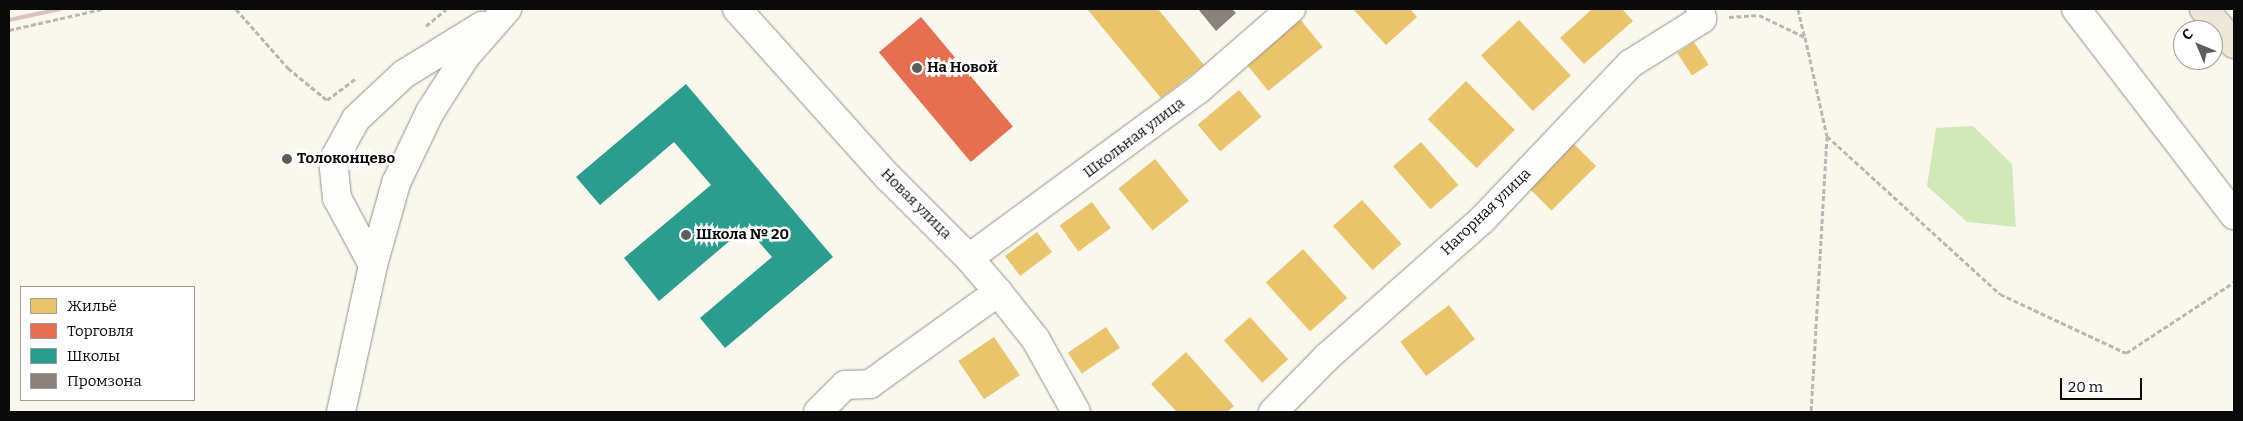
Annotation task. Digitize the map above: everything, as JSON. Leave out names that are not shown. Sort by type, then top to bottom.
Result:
[{"type":"main road","points":[[2204,9],[2234,44]]},
{"type":"street","name":"Новая улица","points":[[737,9],[888,177],[969,258],[998,292],[1036,340],[1076,412]]},
{"type":"street","name":"Школьная улица","points":[[969,258],[1199,89],[1291,9]]},
{"type":"street","points":[[2076,9],[2234,215]]},
{"type":"street","points":[[373,265],[337,198],[332,161],[356,119],[404,74],[504,12]]},
{"type":"street","points":[[340,412],[373,265],[396,183],[430,112],[465,57],[504,12]]},
{"type":"street","name":"Нагорная улица","points":[[1273,412],[1327,356],[1482,220],[1630,64],[1701,14]]},
{"type":"street","points":[[818,412],[844,385],[870,384],[998,292]]},
{"type":"path","points":[[9,30],[102,9]]},
{"type":"path","points":[[236,9],[288,68],[327,100],[357,78]]},
{"type":"path","points":[[424,27],[446,9]]},
{"type":"path","points":[[1798,9],[1828,136],[1818,266],[1811,412]]},
{"type":"path","points":[[1701,14],[1760,15],[1805,37]]},
{"type":"path","points":[[1828,136],[2000,294],[2126,353],[2234,282]]},
{"type":"green space","points":[[1973,126],[2012,164],[2016,227],[1967,222],[1927,186],[1936,128]]},
{"type":"building: Жильё","points":[[1087,9],[1158,9],[1204,65],[1161,98]]},
{"type":"building: Жильё","points":[[1353,9],[1410,9],[1417,17],[1386,45]]},
{"type":"building: Жильё","points":[[1592,9],[1622,9],[1633,21],[1584,64],[1560,38]]},
{"type":"building: Жильё","points":[[1300,19],[1323,47],[1268,91],[1246,63]]},
{"type":"building: Жильё","points":[[1519,20],[1571,76],[1533,111],[1481,55]]},
{"type":"building: Жильё","points":[[1694,42],[1709,65],[1692,76],[1677,53]]},
{"type":"building: Жильё","points":[[1466,81],[1515,130],[1477,168],[1428,119]]},
{"type":"building: Жильё","points":[[1239,90],[1261,117],[1220,152],[1198,125]]},
{"type":"building: Жильё","points":[[1421,142],[1458,185],[1430,209],[1393,166]]},
{"type":"building: Жильё","points":[[1572,142],[1596,166],[1551,211],[1527,187]]},
{"type":"building: Жильё","points":[[1155,159],[1189,201],[1152,231],[1118,189]]},
{"type":"building: Жильё","points":[[1362,200],[1401,244],[1372,270],[1333,226]]},
{"type":"building: Жильё","points":[[1092,202],[1111,228],[1078,251],[1060,226]]},
{"type":"building: Жильё","points":[[1037,232],[1052,252],[1020,276],[1005,256]]},
{"type":"building: Жильё","points":[[1303,249],[1347,298],[1310,332],[1266,282]]},
{"type":"building: Жильё","points":[[1449,305],[1475,339],[1426,376],[1400,342]]},
{"type":"building: Жильё","points":[[1250,317],[1288,359],[1262,383],[1224,340]]},
{"type":"building: Жильё","points":[[1106,327],[1120,348],[1082,373],[1068,353]]},
{"type":"building: Жильё","points":[[994,337],[1020,375],[984,399],[958,361]]},
{"type":"building: Жильё","points":[[1186,352],[1234,406],[1227,412],[1177,412],[1151,384]]},
{"type":"building: Торговля","points":[[921,17],[1013,127],[971,162],[879,52]]},
{"type":"building: Школы","points":[[686,84],[833,257],[725,348],[700,318],[772,257],[746,227],[659,301],[624,258],[711,185],[674,142],[600,205],[576,177]]},
{"type":"building: Промзона","points":[[1198,9],[1232,9],[1236,13],[1216,31]]},
{"type":"railway","points":[[9,20],[60,9]]},
{"type":"place","name":"На Новой","points":[[917,68]]},
{"type":"place","name":"Толоконцево","points":[[287,159]]},
{"type":"place","name":"Школа № 20","points":[[686,235]]}]
